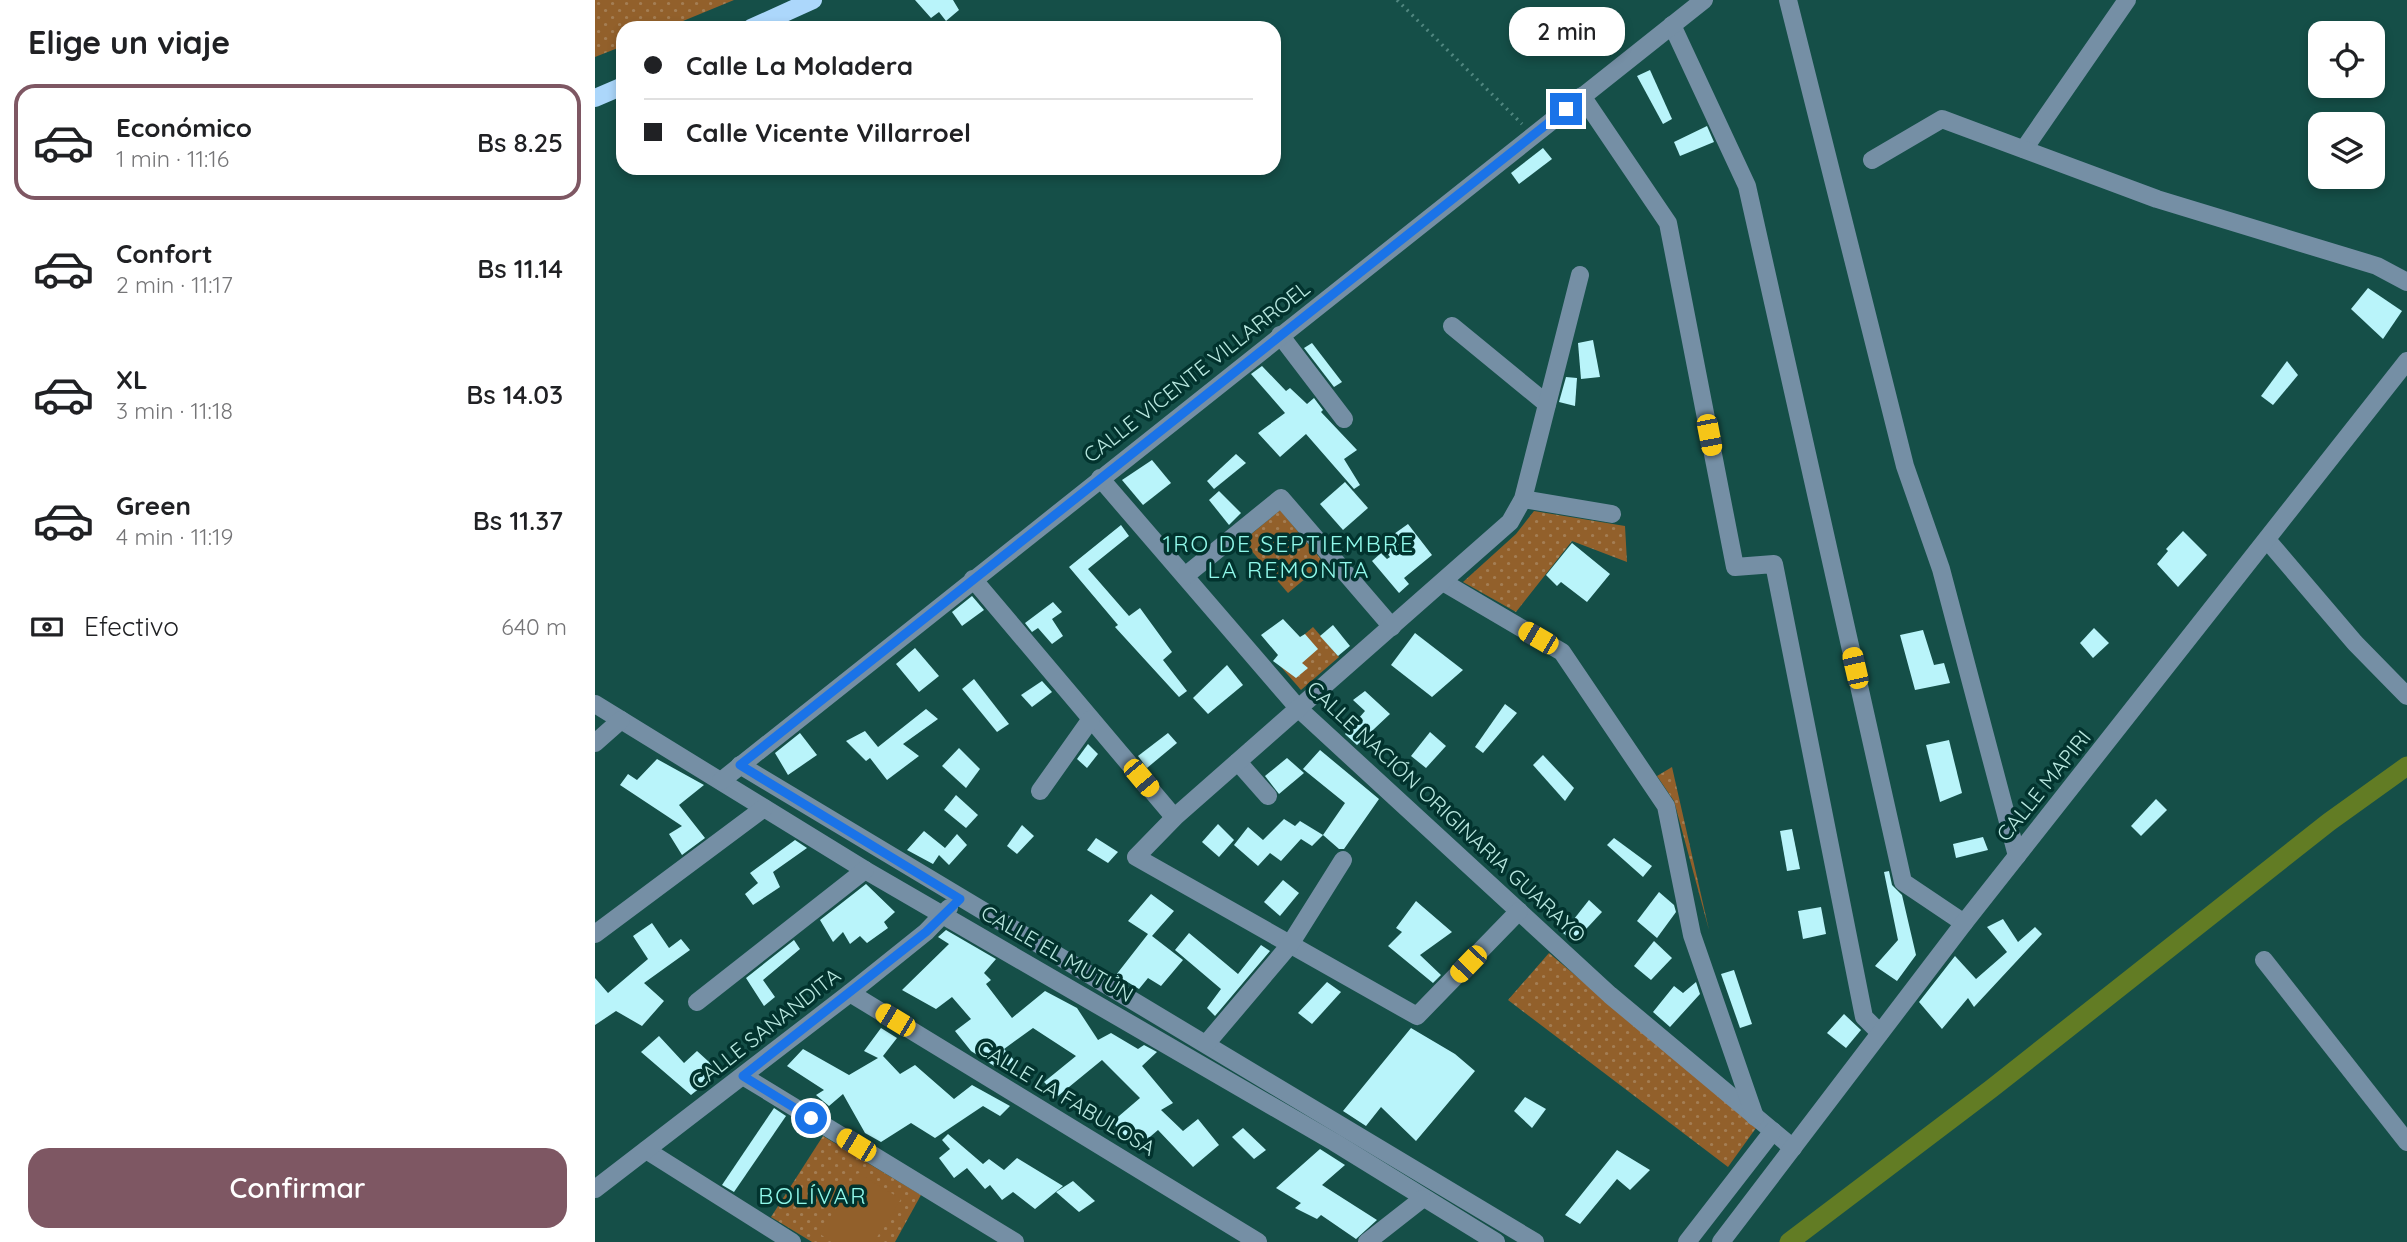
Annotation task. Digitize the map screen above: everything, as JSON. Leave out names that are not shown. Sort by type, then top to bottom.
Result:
[{"type":"main road","points":[[766,21],[813,0]]},
{"type":"main road","points":[[595,98],[616,89]]},
{"type":"street","name":"CALLE VICENTE VILLARROEL","points":[[720,781],[1704,0]]},
{"type":"street","points":[[1787,0],[1905,466],[1941,569],[2017,856]]},
{"type":"street","points":[[2024,149],[2127,0]]},
{"type":"street","points":[[1672,25],[1747,186],[1903,882],[1964,923]]},
{"type":"street","points":[[1582,96],[1668,223],[1735,567],[1774,564],[1864,1017],[1880,1033]]},
{"type":"street","points":[[1872,160],[1942,119],[2157,199],[2377,265],[2407,282]]},
{"type":"street","points":[[1519,911],[1417,1016],[1289,946],[1136,857],[1174,817],[1510,522],[1523,499],[1580,275]]},
{"type":"street","points":[[1452,326],[1547,404]]},
{"type":"street","points":[[1280,335],[1344,419]]},
{"type":"street","name":"CALLE MAPIRI","points":[[1721,1242],[1964,923],[2268,541],[2407,361]]},
{"type":"street","name":"CALLE NACIÓN ORIGINARIA GUARAYO","points":[[1100,478],[1299,709],[1610,995],[1793,1148]]},
{"type":"street","points":[[1185,576],[1281,498],[1392,627]]},
{"type":"street","points":[[1523,499],[1612,514]]},
{"type":"street","points":[[2268,541],[2355,643],[2407,696]]},
{"type":"street","points":[[973,579],[1174,817]]},
{"type":"street","points":[[1443,582],[1562,652],[1666,806],[1692,935],[1755,1117]]},
{"type":"street","name":"CALLE EL MUTÚN","points":[[595,704],[865,870],[1333,1142],[1496,1242]]},
{"type":"street","points":[[1040,791],[1091,719]]},
{"type":"street","points":[[595,743],[621,720]]},
{"type":"street","points":[[1238,762],[1268,796]]},
{"type":"street","name":"CALLE EL MUTÚN","points":[[740,765],[1535,1242]]},
{"type":"street","points":[[595,934],[764,808]]},
{"type":"street","points":[[1206,1044],[1289,946],[1343,860]]},
{"type":"street","points":[[697,1002],[865,870]]},
{"type":"street","name":"CALLE SANANDITA","points":[[595,1189],[850,993],[926,932],[960,899]]},
{"type":"street","points":[[2264,960],[2407,1142]]},
{"type":"street","name":"CALLE LA FABULOSA","points":[[850,993],[1258,1242]]},
{"type":"street","points":[[743,1076],[1015,1242]]},
{"type":"street","points":[[1687,1242],[1773,1131]]},
{"type":"street","points":[[646,1150],[792,1242]]},
{"type":"street","points":[[1367,1242],[1422,1199]]},
{"type":"path","points":[[1397,0],[1533,135]]},
{"type":"shaded area","points":[[595,0],[734,0],[683,21],[616,21],[616,49],[595,57]]},
{"type":"shaded area","points":[[1280,510],[1324,563],[1288,593],[1243,541]]},
{"type":"shaded area","points":[[1534,511],[1625,526],[1627,562],[1572,541],[1516,612],[1463,582],[1516,534]]},
{"type":"shaded area","points":[[1313,627],[1339,657],[1301,690],[1275,660]]},
{"type":"shaded area","points":[[1672,767],[1709,930],[1674,801],[1657,776]]},
{"type":"shaded area","points":[[1549,953],[1756,1128],[1728,1167],[1508,1000]]},
{"type":"shaded area","points":[[823,1136],[921,1195],[895,1242],[812,1242],[771,1217]]},
{"type":"shaded area","points":[[858,1173],[901,1199],[874,1242],[832,1242],[820,1234]]},
{"type":"building","points":[[915,0],[953,0],[959,10],[946,21],[939,12],[931,18]]},
{"type":"building","points":[[1650,70],[1672,119],[1663,124],[1637,76]]},
{"type":"building","points":[[1707,126],[1714,142],[1680,156],[1674,142]]},
{"type":"building","points":[[1543,148],[1552,159],[1519,184],[1511,173]]},
{"type":"building","points":[[2368,288],[2402,311],[2383,339],[2351,309]]},
{"type":"building","points":[[1593,340],[1600,377],[1581,379],[1578,343]]},
{"type":"building","points":[[1312,343],[1342,382],[1334,387],[1304,348]]},
{"type":"building","points":[[2287,361],[2298,375],[2273,405],[2261,396]]},
{"type":"building","points":[[1262,366],[1286,391],[1290,388],[1307,404],[1314,398],[1323,410],[1321,412],[1357,450],[1344,459],[1360,485],[1354,489],[1306,434],[1280,457],[1258,433],[1285,413],[1251,374]]},
{"type":"building","points":[[1566,377],[1577,378],[1575,406],[1559,402]]},
{"type":"building","points":[[1236,454],[1246,463],[1214,489],[1207,481]]},
{"type":"building","points":[[1152,460],[1171,483],[1143,505],[1122,480]]},
{"type":"building","points":[[1345,482],[1368,508],[1343,530],[1320,504]]},
{"type":"building","points":[[1219,491],[1241,513],[1229,525],[1209,500]]},
{"type":"building","points":[[1408,524],[1432,555],[1404,578],[1409,584],[1399,593],[1372,561],[1381,553],[1387,559],[1390,557],[1380,544]]},
{"type":"building","points":[[1121,525],[1129,536],[1088,569],[1129,616],[1140,608],[1172,652],[1163,660],[1187,691],[1179,697],[1115,627],[1118,625],[1069,567]]},
{"type":"building","points":[[2183,531],[2207,555],[2178,587],[2157,564],[2168,551],[2166,549]]},
{"type":"building","points":[[1572,543],[1610,574],[1587,602],[1561,582],[1557,586],[1546,575]]},
{"type":"building","points":[[972,596],[984,610],[962,626],[952,612]]},
{"type":"building","points":[[1053,602],[1062,612],[1052,619],[1063,636],[1052,644],[1038,628],[1032,632],[1025,623]]},
{"type":"building","points":[[1283,619],[1300,637],[1305,634],[1318,649],[1302,663],[1308,668],[1296,678],[1273,661],[1278,655],[1261,635]]},
{"type":"building","points":[[1333,625],[1350,646],[1338,656],[1320,636]]},
{"type":"building","points":[[2094,628],[2109,643],[2093,658],[2080,643]]},
{"type":"building","points":[[1923,630],[1934,665],[1944,663],[1950,683],[1915,690],[1900,635]]},
{"type":"building","points":[[1415,633],[1463,670],[1432,697],[1391,665]]},
{"type":"building","points":[[915,648],[939,676],[919,692],[896,664]]},
{"type":"building","points":[[1227,665],[1243,685],[1208,714],[1193,698]]},
{"type":"building","points":[[974,679],[1009,724],[997,732],[962,689]]},
{"type":"building","points":[[1042,681],[1052,692],[1032,707],[1021,695]]},
{"type":"building","points":[[1365,691],[1390,714],[1357,745],[1345,734],[1365,711],[1353,700]]},
{"type":"building","points":[[1505,704],[1517,713],[1483,753],[1475,747]]},
{"type":"building","points":[[926,709],[938,719],[903,744],[919,756],[887,780],[870,758],[866,761],[846,741],[865,731],[878,747]]},
{"type":"building","points":[[1430,732],[1446,746],[1426,768],[1411,756]]},
{"type":"building","points":[[800,733],[817,755],[788,775],[775,753]]},
{"type":"building","points":[[1168,733],[1177,743],[1147,768],[1138,756]]},
{"type":"building","points":[[1949,740],[1962,793],[1940,802],[1926,745]]},
{"type":"building","points":[[1088,744],[1098,754],[1087,768],[1077,759]]},
{"type":"building","points":[[959,748],[980,769],[966,788],[942,766]]},
{"type":"building","points":[[1320,750],[1379,799],[1344,849],[1339,849],[1323,835],[1345,803],[1303,769]]},
{"type":"building","points":[[1543,755],[1574,788],[1565,801],[1533,765]]},
{"type":"building","points":[[1287,758],[1304,773],[1279,794],[1265,776]]},
{"type":"building","points":[[657,759],[704,785],[679,805],[705,838],[682,855],[669,834],[682,826],[620,785],[628,774],[637,780]]},
{"type":"building","points":[[956,795],[978,815],[966,828],[944,810]]},
{"type":"building","points":[[2156,799],[2167,810],[2141,836],[2131,826]]},
{"type":"building","points":[[1284,819],[1295,826],[1300,821],[1323,835],[1312,846],[1301,839],[1281,861],[1270,853],[1258,866],[1234,845],[1248,827],[1263,840]]},
{"type":"building","points":[[1218,824],[1234,840],[1219,857],[1202,842]]},
{"type":"building","points":[[1022,825],[1034,836],[1017,854],[1007,846]]},
{"type":"building","points":[[1792,829],[1800,869],[1787,871],[1780,831]]},
{"type":"building","points":[[924,831],[945,848],[957,834],[967,845],[949,865],[939,855],[933,864],[907,850]]},
{"type":"building","points":[[1983,837],[1988,850],[1956,858],[1953,844]]},
{"type":"building","points":[[1096,838],[1118,852],[1108,863],[1087,850]]},
{"type":"building","points":[[1614,838],[1652,866],[1643,877],[1607,845]]},
{"type":"building","points":[[795,840],[807,848],[773,872],[780,887],[753,905],[745,894],[758,883],[750,873]]},
{"type":"building","points":[[1889,871],[1892,885],[1902,895],[1916,955],[1897,981],[1875,966],[1898,940],[1884,872]]},
{"type":"building","points":[[1283,880],[1299,893],[1280,916],[1264,902]]},
{"type":"building","points":[[866,884],[895,912],[884,922],[888,928],[867,943],[860,936],[850,944],[843,932],[833,942],[820,920]]},
{"type":"building","points":[[1659,892],[1674,905],[1676,912],[1657,938],[1637,921]]},
{"type":"building","points":[[1151,894],[1174,911],[1152,936],[1183,960],[1161,986],[1148,978],[1139,989],[1116,975],[1148,934],[1128,921]]},
{"type":"building","points":[[1589,900],[1602,912],[1574,942],[1563,933]]},
{"type":"building","points":[[1416,901],[1452,932],[1420,955],[1441,975],[1433,983],[1388,946],[1402,932],[1396,928]]},
{"type":"building","points":[[1821,907],[1826,934],[1803,939],[1798,911]]},
{"type":"building","points":[[2003,919],[2018,942],[2035,927],[2042,934],[1974,1007],[1968,998],[1942,1029],[1919,1002],[1955,956],[1976,979],[2007,952],[1987,927]]},
{"type":"building","points":[[652,923],[669,948],[681,939],[690,950],[644,983],[664,1001],[642,1026],[616,1011],[595,1025],[595,978],[608,993],[648,959],[633,936]]},
{"type":"building","points":[[946,930],[996,959],[984,973],[991,980],[986,984],[1012,1018],[1045,991],[1077,1008],[1098,1040],[1111,1033],[1138,1049],[1144,1045],[1157,1052],[1142,1066],[1173,1103],[1161,1110],[1183,1131],[1198,1119],[1219,1145],[1193,1167],[1158,1130],[1137,1148],[1112,1122],[1140,1098],[1102,1060],[1058,1096],[1044,1082],[1076,1056],[1033,1028],[1004,1049],[1014,1060],[1002,1071],[971,1051],[955,1031],[971,1019],[952,997],[936,1009],[902,990],[949,944],[938,937]]},
{"type":"building","points":[[1189,933],[1238,974],[1261,945],[1270,951],[1215,1016],[1207,1008],[1221,989],[1175,950]]},
{"type":"building","points":[[794,940],[800,949],[763,980],[775,997],[764,1006],[746,978]]},
{"type":"building","points":[[1654,941],[1672,958],[1651,980],[1634,966]]},
{"type":"building","points":[[1734,970],[1752,1024],[1740,1028],[1721,974]]},
{"type":"building","points":[[1327,982],[1341,992],[1312,1024],[1298,1013]]},
{"type":"building","points":[[1696,982],[1700,994],[1670,1027],[1653,1012],[1674,986],[1683,993]]},
{"type":"building","points":[[1844,1014],[1861,1030],[1846,1048],[1827,1033]]},
{"type":"building","points":[[881,1028],[897,1038],[883,1056],[900,1074],[915,1065],[954,1099],[972,1085],[1010,1106],[1000,1116],[983,1106],[935,1138],[911,1123],[881,1142],[865,1133],[843,1094],[829,1106],[816,1095],[824,1090],[787,1066],[803,1049],[849,1075],[878,1058],[864,1051]]},
{"type":"building","points":[[1411,1028],[1455,1054],[1475,1071],[1416,1141],[1381,1107],[1366,1126],[1343,1111]]},
{"type":"building","points":[[659,1036],[684,1063],[697,1051],[720,1072],[691,1095],[641,1052]]},
{"type":"building","points":[[1525,1097],[1546,1109],[1532,1128],[1514,1111]]},
{"type":"building","points":[[774,1108],[786,1116],[734,1192],[722,1185]]},
{"type":"building","points":[[1243,1128],[1266,1150],[1254,1159],[1232,1137]]},
{"type":"building","points":[[948,1134],[983,1164],[989,1159],[1004,1170],[1017,1158],[1063,1186],[1035,1209],[1013,1192],[1002,1200],[990,1185],[985,1189],[967,1168],[954,1178],[939,1158],[950,1149],[942,1140]]},
{"type":"building","points":[[1320,1149],[1345,1165],[1322,1185],[1377,1220],[1356,1239],[1321,1215],[1317,1219],[1295,1208],[1301,1203],[1276,1188]]},
{"type":"building","points":[[1617,1150],[1650,1170],[1630,1190],[1617,1179],[1580,1224],[1565,1215]]},
{"type":"building","points":[[1073,1181],[1095,1201],[1079,1212],[1056,1192]]},
{"type":"waterway","points":[[1789,1242],[1991,1089],[2329,822],[2407,766]]},
{"type":"district","name":"1RO DE SEPTIEMBRE LA REMONTA","points":[[1289,557]]},
{"type":"district","name":"BOLÍVAR","points":[[813,1196]]},
{"type":"route","points":[[811,1118],[743,1076],[926,932],[960,899],[740,765],[1566,109]]}]
